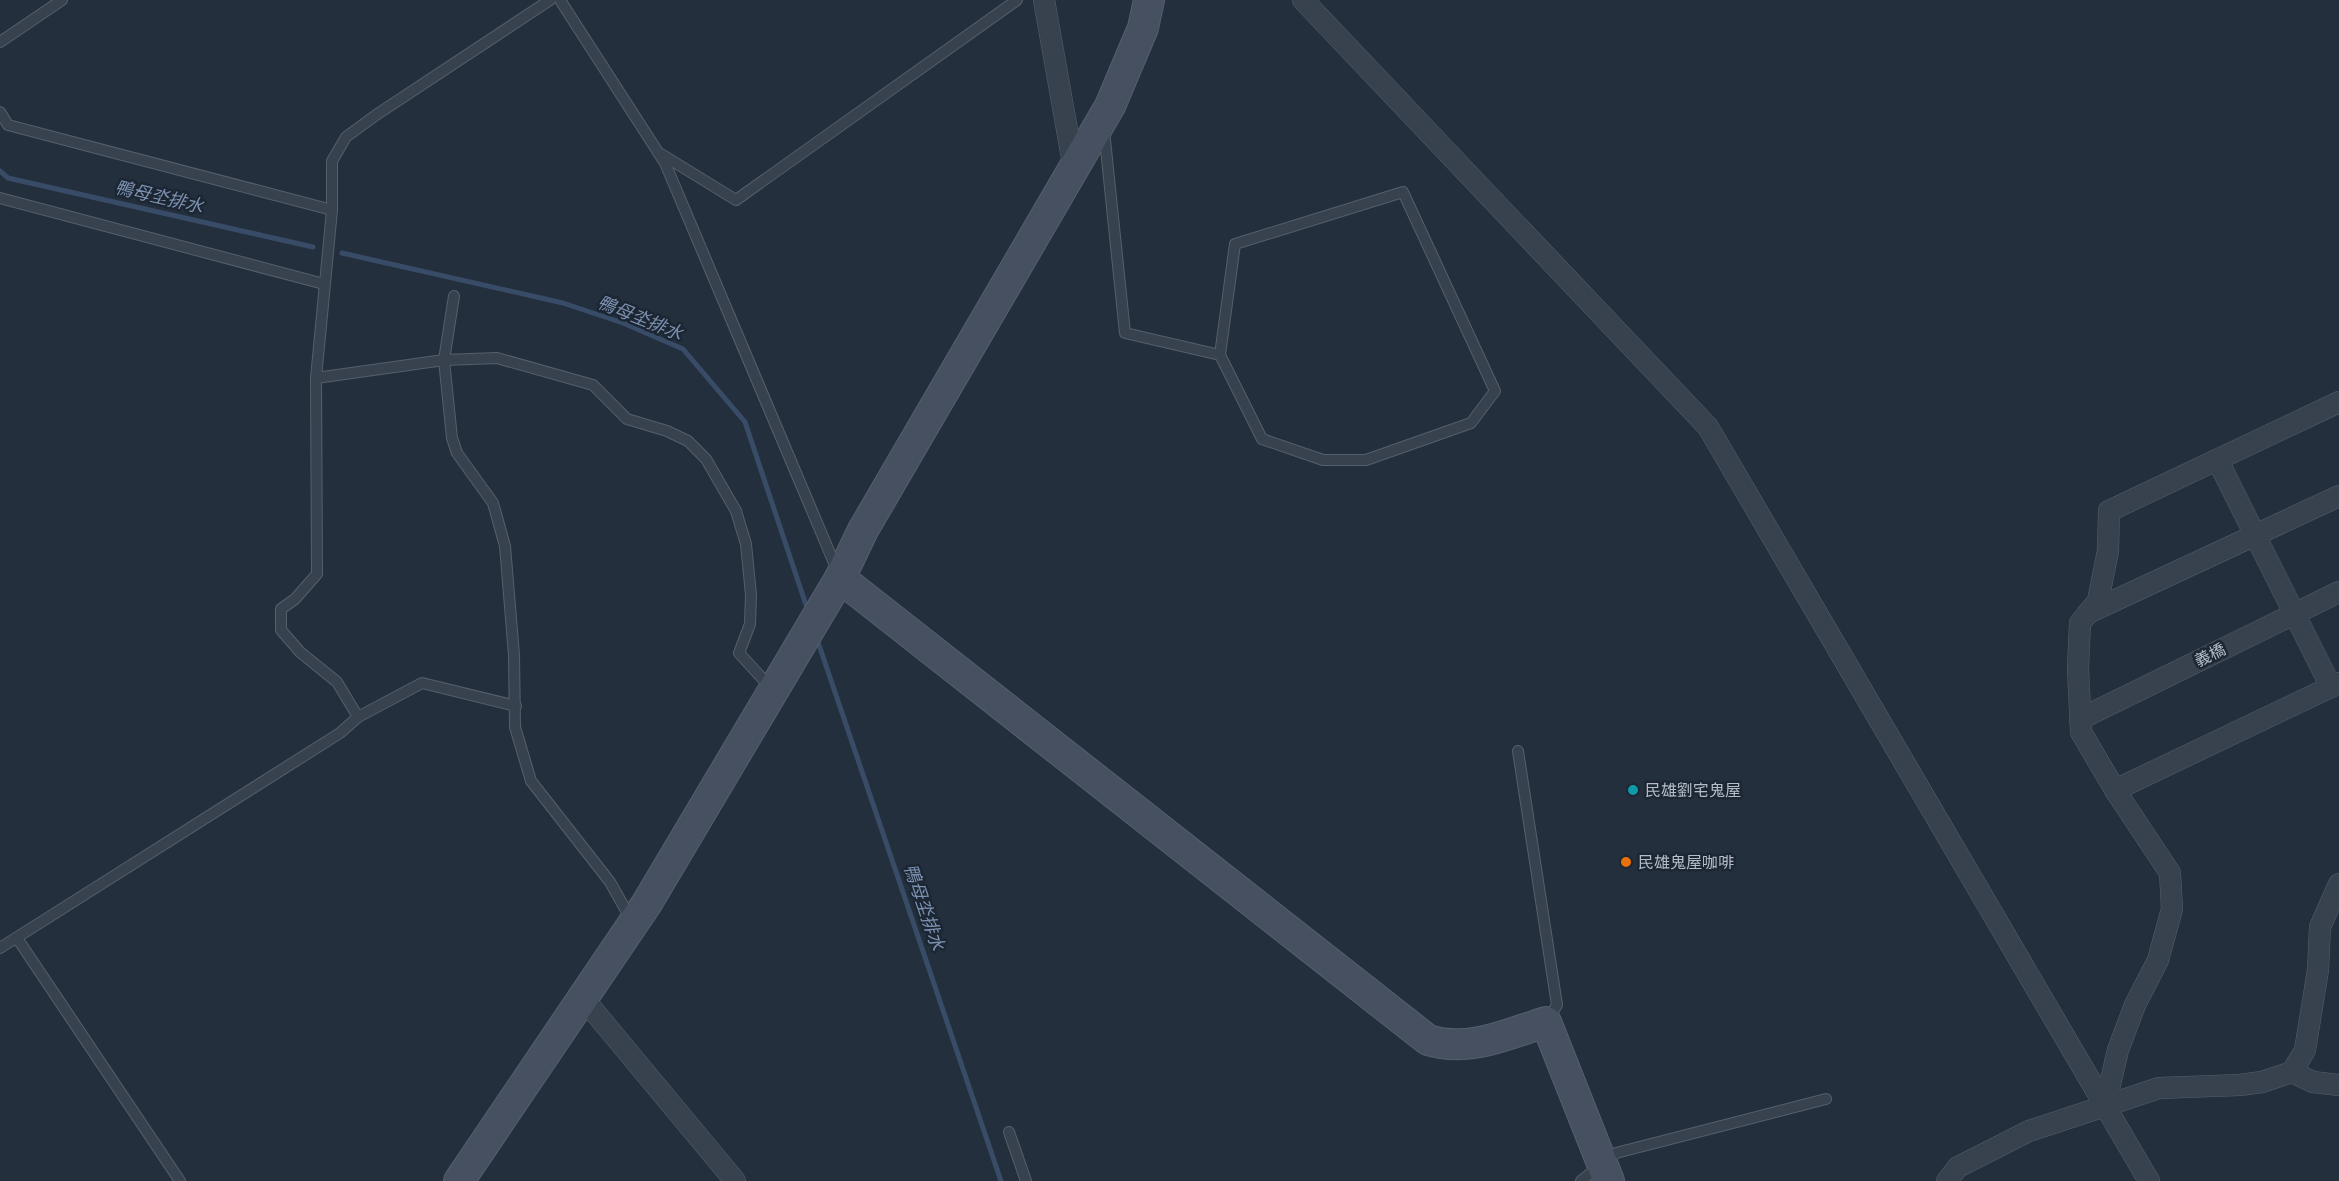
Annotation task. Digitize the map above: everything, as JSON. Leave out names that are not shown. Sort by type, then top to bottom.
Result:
[{"type":"street","points":[[1044,0],[1074,169]]},
{"type":"street","points":[[459,1181],[634,924],[840,578],[863,530],[1103,118],[1143,28],[1149,0]]},
{"type":"street","points":[[1303,0],[1708,427],[2149,1181]]},
{"type":"street","points":[[2105,1106],[2118,1050],[2135,1005],[2158,960],[2172,909],[2170,873],[2115,790],[2081,732],[2078,668],[2080,623],[2098,601],[2108,551],[2109,511],[2339,402]]},
{"type":"street","points":[[2115,790],[2335,685],[2294,613],[2218,461]]},
{"type":"street","points":[[2088,613],[2339,496]]},
{"type":"street","points":[[840,578],[1428,1040],[1447,1046],[1471,1045],[1546,1022],[1598,1176]]},
{"type":"street","name":"義橋","points":[[2080,719],[2339,591]]},
{"type":"street","points":[[1947,1181],[1958,1167],[2029,1131],[2105,1106],[2159,1089],[2240,1085],[2262,1082],[2292,1072],[2305,1050],[2318,970],[2320,927],[2339,884]]},
{"type":"street","points":[[583,998],[735,1181]]},
{"type":"street","points":[[2292,1072],[2313,1082],[2339,1085]]},
{"type":"lane","points":[[0,42],[62,0]]},
{"type":"lane","points":[[358,717],[337,682],[300,652],[281,630],[281,609],[295,599],[317,574],[315,378],[332,210],[332,161],[346,137],[550,0]]},
{"type":"lane","points":[[560,0],[665,163],[840,578]]},
{"type":"lane","points":[[659,152],[736,200],[1017,0]]},
{"type":"lane","points":[[0,112],[8,124],[332,210]]},
{"type":"lane","points":[[1103,118],[1125,333],[1220,355]]},
{"type":"lane","points":[[1404,192],[1495,392],[1471,423],[1366,460],[1323,460],[1262,439],[1220,355],[1235,244],[1404,192]]},
{"type":"lane","points":[[0,198],[324,284]]},
{"type":"lane","points":[[454,296],[444,360],[454,445],[457,453],[493,503],[505,546],[516,706],[514,727],[531,781],[610,882],[634,924]]},
{"type":"lane","points":[[315,378],[444,360],[497,358],[593,385],[627,419],[668,431],[688,441],[706,459],[736,511],[746,544],[751,595],[750,624],[740,652],[773,690]]},
{"type":"lane","points":[[0,948],[340,733],[358,717],[422,682],[516,706]]},
{"type":"lane","points":[[1518,751],[1557,1005],[1546,1022]]},
{"type":"lane","points":[[17,938],[180,1181]]},
{"type":"lane","points":[[1598,1176],[1616,1153],[1826,1099]]},
{"type":"lane","points":[[1009,1132],[1026,1181]]},
{"type":"waterway","name":"鴨母坔排水","points":[[0,171],[8,178],[313,247]]},
{"type":"waterway","name":"鴨母坔排水","points":[[342,253],[563,303],[623,323],[683,349],[745,422],[806,605]]},
{"type":"waterway","name":"鴨母坔排水","points":[[818,642],[1001,1181]]},
{"type":"place","name":"民雄劉宅鬼屋","points":[[1633,790]]},
{"type":"place","name":"民雄鬼屋咖啡","points":[[1626,862]]}]
